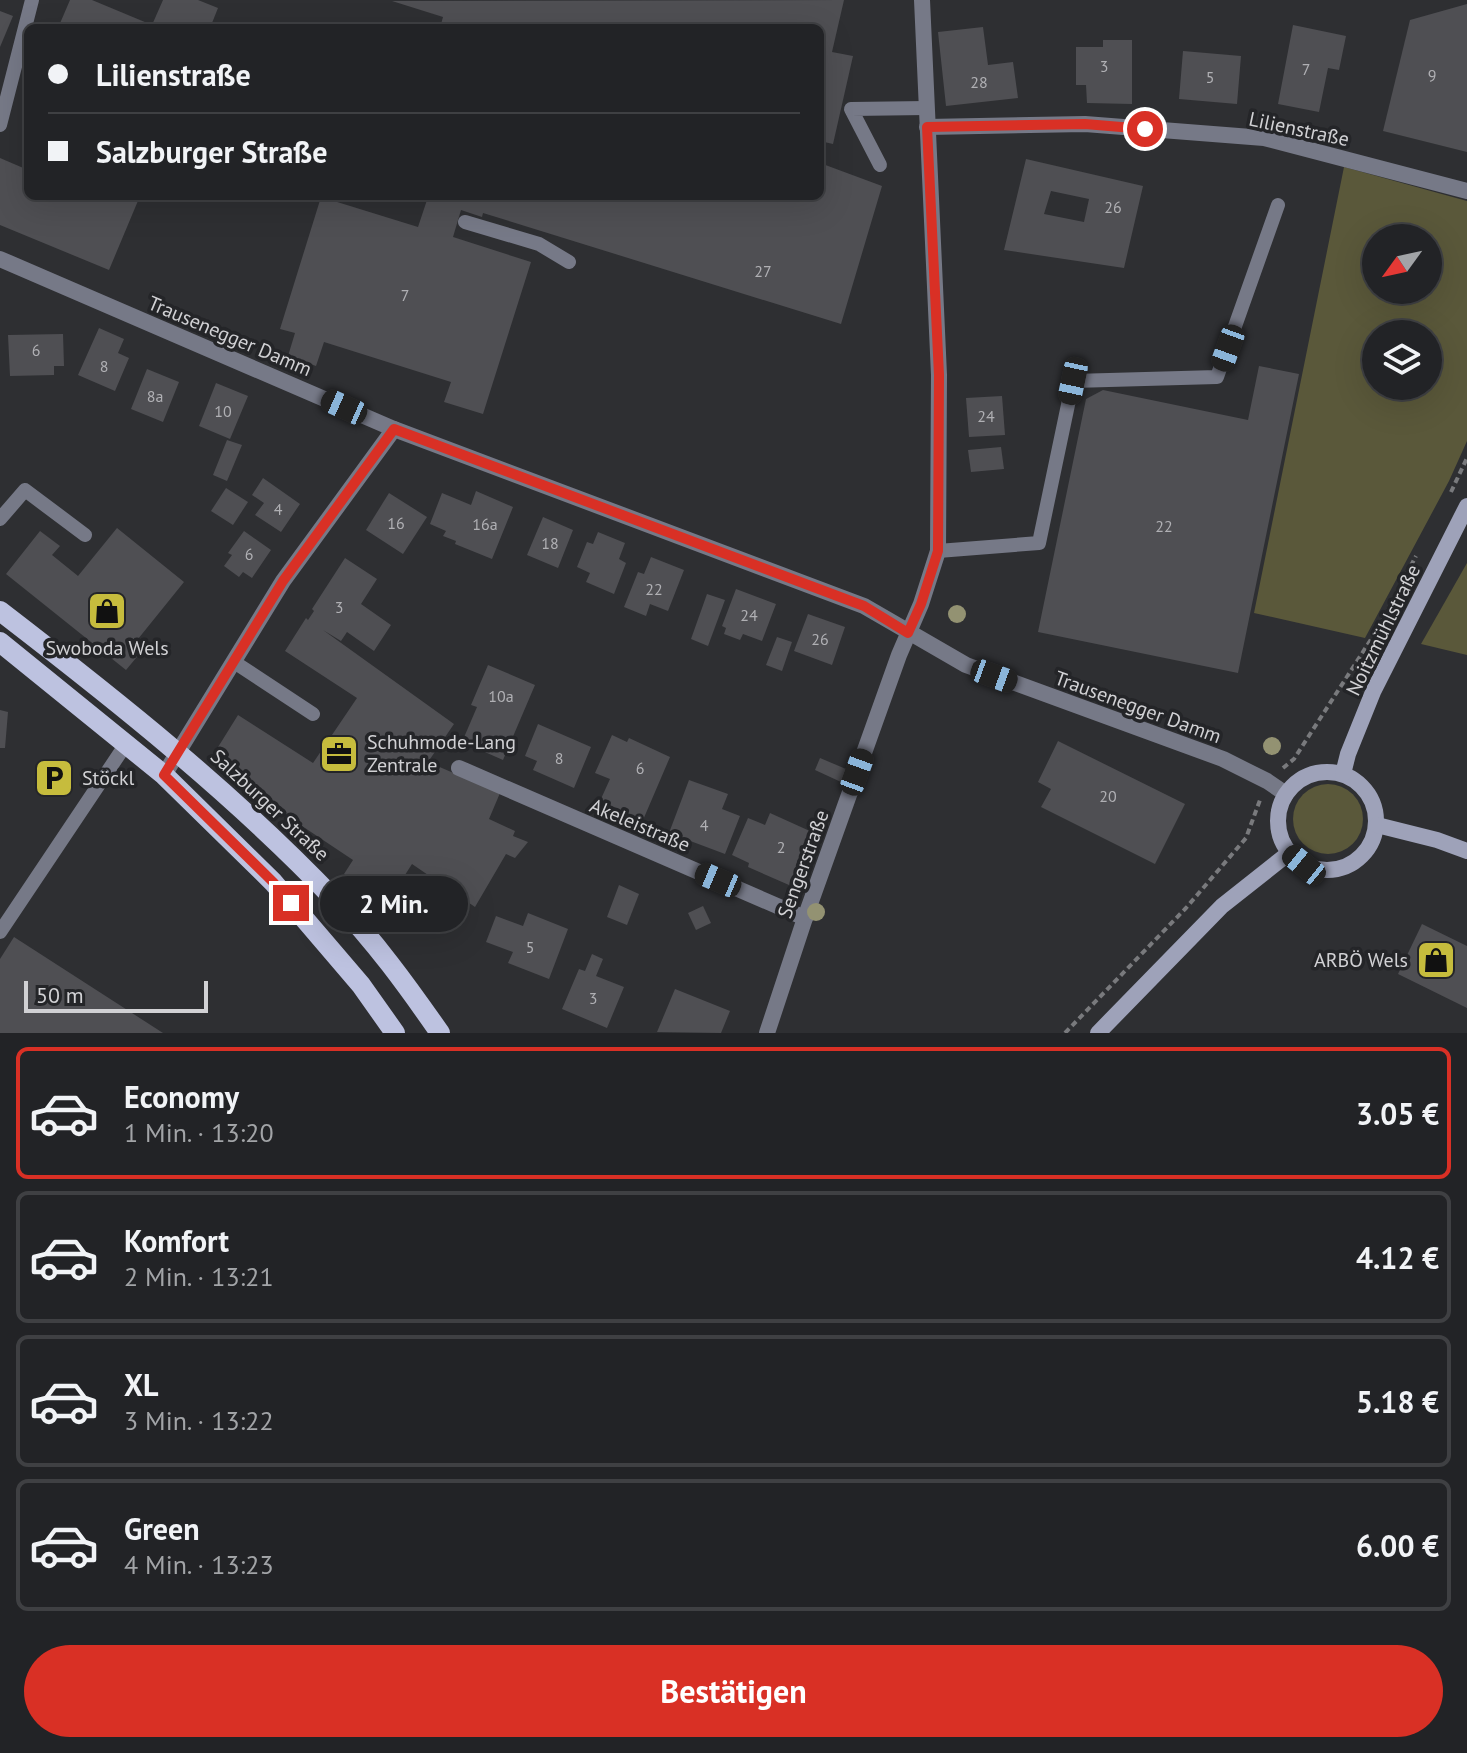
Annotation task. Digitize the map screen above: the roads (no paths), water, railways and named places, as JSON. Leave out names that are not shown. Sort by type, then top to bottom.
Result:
[{"type":"main road","name":"Noitzmühlstraße","points":[[1343,774],[1373,692],[1467,506]]},
{"type":"main road","name":"Salzburger Straße","points":[[0,611],[179,753],[258,824],[336,901],[412,992],[440,1033]]},
{"type":"main road","points":[[0,642],[164,775],[273,882],[361,985],[395,1033]]},
{"type":"main road","points":[[1321,772],[1343,774],[1361,785],[1374,803],[1377,825],[1371,844],[1359,859],[1342,868],[1323,870],[1304,865],[1289,853],[1279,834],[1279,813],[1286,794],[1301,779],[1311,775],[1321,772]]},
{"type":"main road","points":[[1377,825],[1467,851]]},
{"type":"main road","points":[[1098,1033],[1222,906],[1289,853]]},
{"type":"street","name":"Sengerstraße","points":[[767,1033],[805,918],[938,551],[939,375],[922,0]]},
{"type":"street","name":"Lilienstraße","points":[[927,127],[1085,124],[1264,138],[1467,191]]},
{"type":"street","name":"Trausenegger Damm","points":[[0,259],[394,429],[864,606],[966,665],[1223,759],[1286,794]]},
{"type":"street","points":[[164,775],[283,581],[394,429]]},
{"type":"street","name":"Akeleistraße","points":[[459,768],[805,918]]},
{"type":"lane","points":[[26,24],[32,0]]},
{"type":"lane","points":[[0,125],[24,31]]},
{"type":"lane","points":[[880,165],[851,109],[926,108]]},
{"type":"lane","points":[[938,551],[1039,543],[1073,381],[1217,377],[1278,205]]},
{"type":"lane","points":[[465,222],[539,244],[569,262]]},
{"type":"lane","points":[[0,519],[25,490],[85,535]]},
{"type":"lane","points":[[234,662],[313,714]]},
{"type":"lane","points":[[0,932],[126,744]]},
{"type":"lane","points":[[16,908],[30,917]]},
{"type":"place","name":"Swoboda Wels","points":[[107,611]]},
{"type":"place","name":"Schuhmode-Lang Zentrale","points":[[339,754]]},
{"type":"place","name":"Stöckl","points":[[54,778]]},
{"type":"place","name":"ARBÖ Wels","points":[[1436,960]]}]
